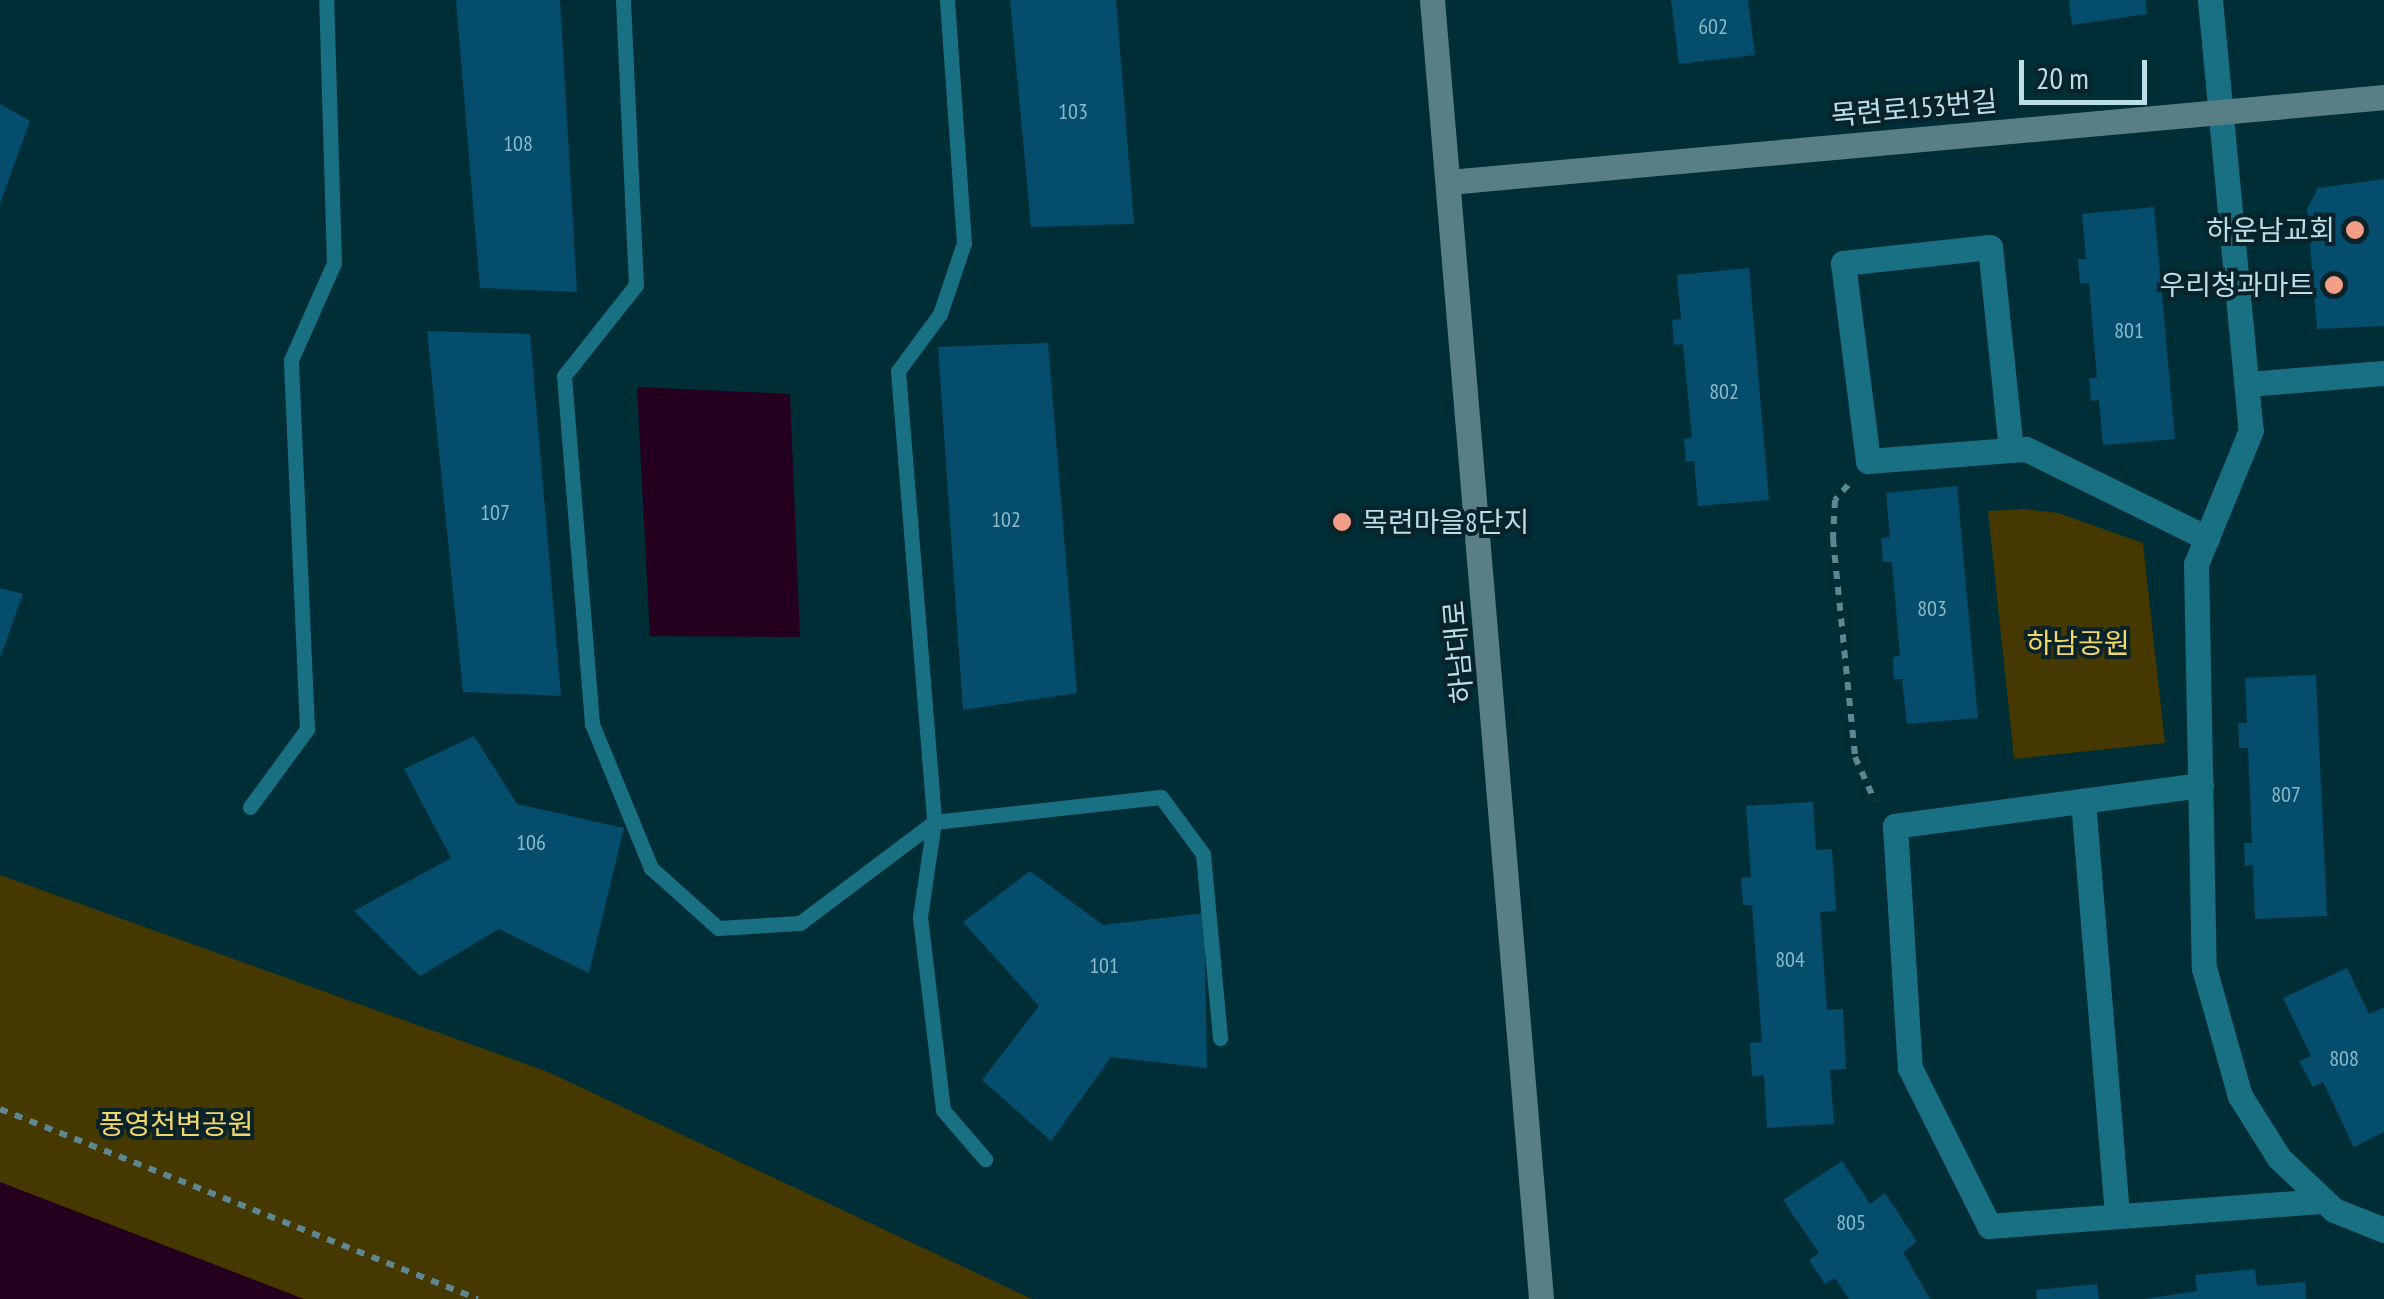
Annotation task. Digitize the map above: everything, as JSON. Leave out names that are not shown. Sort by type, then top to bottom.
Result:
[{"type":"main road","name":"하남대로","points":[[1432,0],[1542,1299]]},
{"type":"main road","name":"목련로153번길","points":[[1450,182],[2225,108],[2384,98]]},
{"type":"street","points":[[2210,0],[2225,108],[2251,430],[2196,564],[2204,968],[2240,1096],[2279,1158],[2324,1201],[2384,1230]]},
{"type":"street","points":[[2011,450],[1990,247],[1842,264],[1868,460],[2011,450],[2026,448],[2207,538]]},
{"type":"street","points":[[2247,384],[2384,373]]},
{"type":"street","points":[[2201,785],[1895,826],[1910,1068],[1989,1226],[2324,1201]]},
{"type":"street","points":[[2083,801],[2117,1216]]},
{"type":"lane","points":[[250,807],[306,730],[292,360],[334,263],[326,0]]},
{"type":"lane","points":[[623,0],[636,285],[564,376],[592,724],[651,868],[718,928],[800,923],[934,822],[1161,797],[1202,854],[1220,1038]]},
{"type":"lane","points":[[947,0],[964,243],[940,314],[898,371],[934,822],[920,916],[943,1110],[985,1159]]},
{"type":"path","points":[[1868,460],[1835,500],[1833,539],[1856,757],[1866,790],[1895,826]]},
{"type":"path","points":[[0,1109],[478,1299]]},
{"type":"green space","name":"하남공원","points":[[2024,509],[2058,513],[2143,543],[2165,743],[2014,759],[1988,511]]},
{"type":"green space","name":"풍영천변공원","points":[[0,875],[548,1072],[1032,1299],[0,1299]]},
{"type":"shaded area","points":[[637,387],[790,394],[800,637],[650,636]]},
{"type":"shaded area","points":[[0,1182],[304,1299],[0,1299]]},
{"type":"building","points":[[456,0],[560,0],[577,292],[480,288]]},
{"type":"building","points":[[1010,0],[1116,0],[1134,224],[1031,227]]},
{"type":"building","points":[[1671,0],[1748,0],[1755,55],[1679,64]]},
{"type":"building","points":[[2069,0],[2145,0],[2147,14],[2072,25]]},
{"type":"building","points":[[0,104],[30,121],[0,204]]},
{"type":"building","points":[[2384,179],[2384,326],[2317,329],[2307,209],[2318,188]]},
{"type":"building","points":[[2154,207],[2175,439],[2103,445],[2099,400],[2091,401],[2089,378],[2097,378],[2089,283],[2080,284],[2078,259],[2086,259],[2082,214]]},
{"type":"building","points":[[1749,268],[1769,500],[1698,506],[1694,461],[1686,462],[1684,439],[1692,438],[1683,344],[1674,345],[1672,320],[1681,319],[1677,275]]},
{"type":"building","points":[[427,331],[530,334],[561,696],[463,692]]},
{"type":"building","points":[[1048,343],[1077,693],[963,710],[938,347]]},
{"type":"building","points":[[1957,486],[1978,718],[1907,724],[1902,679],[1894,679],[1893,657],[1900,656],[1892,562],[1883,562],[1881,538],[1890,537],[1886,493]]},
{"type":"building","points":[[0,588],[23,594],[1,656],[0,656]]},
{"type":"building","points":[[2316,675],[2327,916],[2255,919],[2253,865],[2245,866],[2244,843],[2252,843],[2248,748],[2239,748],[2238,723],[2247,723],[2245,678]]},
{"type":"building","points":[[474,736],[517,804],[624,828],[589,973],[499,929],[420,976],[354,911],[451,858],[404,769]]},
{"type":"building","points":[[1813,802],[1816,850],[1832,849],[1836,911],[1820,912],[1827,1010],[1843,1009],[1846,1069],[1830,1070],[1834,1124],[1767,1128],[1764,1075],[1752,1076],[1750,1043],[1762,1042],[1752,905],[1743,905],[1741,878],[1751,877],[1746,806]]},
{"type":"building","points":[[1030,871],[1103,925],[1204,913],[1207,1068],[1111,1057],[1051,1141],[982,1080],[1039,1006],[963,922]]},
{"type":"building","points":[[2347,968],[2369,1014],[2384,1007],[2384,1132],[2354,1147],[2323,1082],[2313,1087],[2299,1061],[2311,1056],[2283,998]]},
{"type":"building","points":[[1842,1161],[1870,1204],[1885,1193],[1917,1242],[1903,1252],[1930,1299],[1849,1299],[1835,1278],[1825,1284],[1809,1260],[1819,1253],[1783,1200]]},
{"type":"building","points":[[2255,1269],[2257,1286],[2305,1282],[2306,1299],[2144,1299],[2197,1291],[2195,1275]]},
{"type":"building","points":[[2097,1284],[2099,1299],[2037,1299],[2036,1290]]},
{"type":"place","name":"하운남교회","points":[[2355,230]]},
{"type":"place","name":"우리청과마트","points":[[2334,285]]},
{"type":"place","name":"목련마을8단지","points":[[1342,522]]}]
